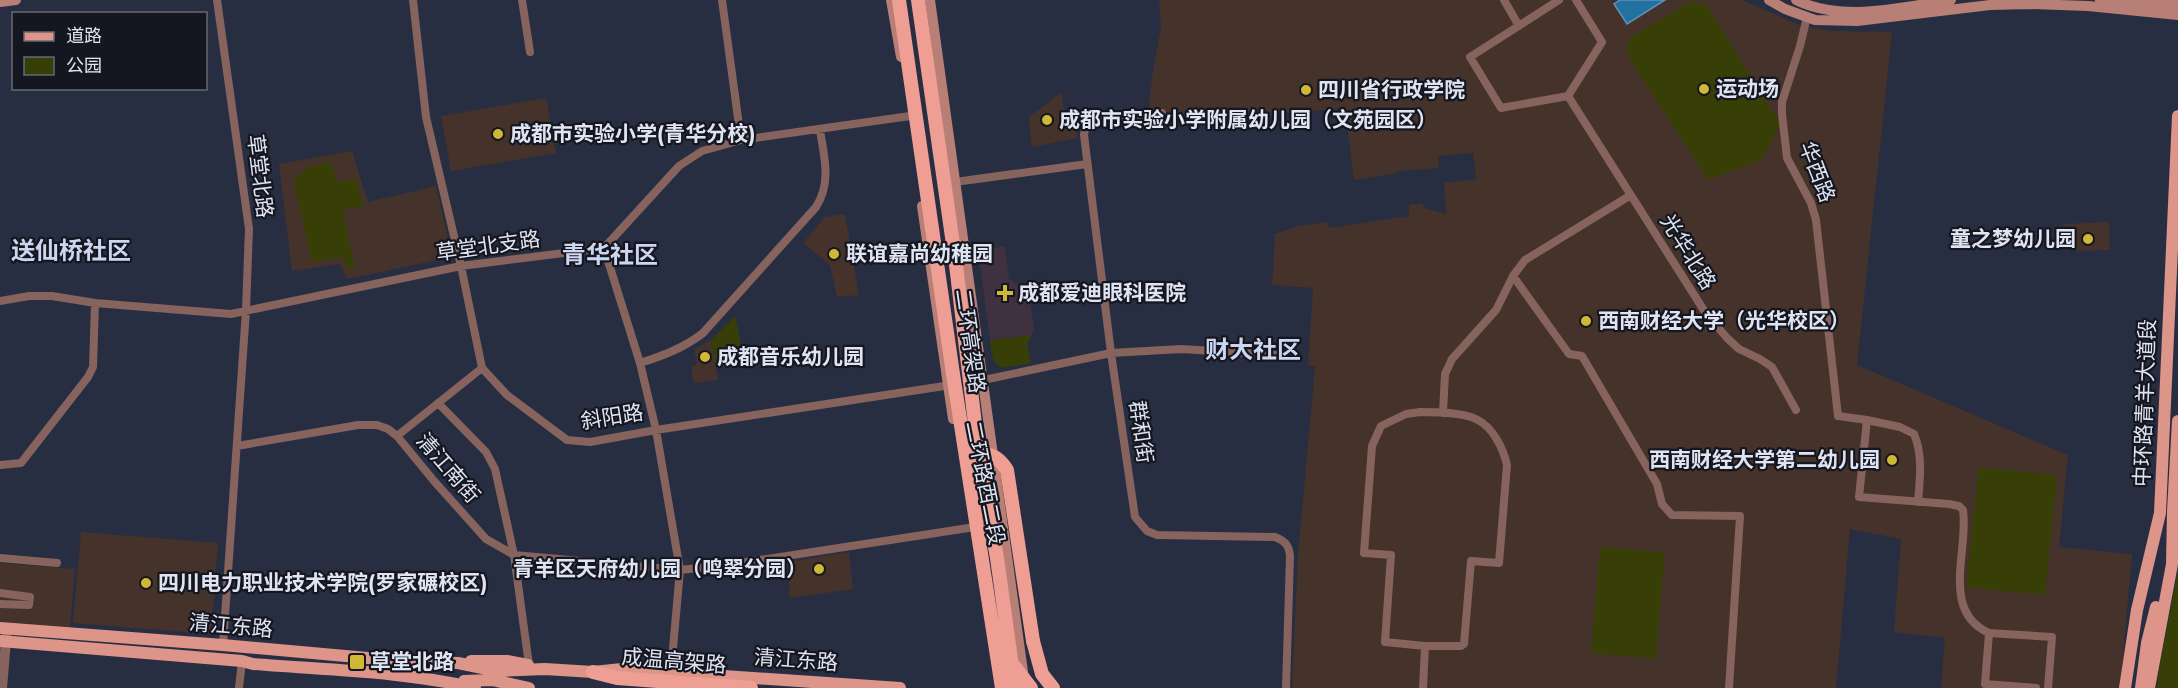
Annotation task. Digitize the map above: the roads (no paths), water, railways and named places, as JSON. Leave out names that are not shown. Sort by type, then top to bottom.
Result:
[{"type":"highway","name":"二环高架路","points":[[899,0],[1001,688]]},
{"type":"highway","name":"二环高架路","points":[[918,0],[956,265],[979,456],[997,558],[1015,688]]},
{"type":"highway","points":[[1001,688],[982,616],[963,478],[967,464],[973,457],[987,454],[1000,460],[1007,470],[1033,641],[1042,674],[1053,688]]},
{"type":"highway","points":[[1012,661],[1031,688]]},
{"type":"highway","name":"成温高架路","points":[[593,672],[617,678],[751,688]]},
{"type":"main road","points":[[0,3],[16,0]]},
{"type":"main road","name":"二环路西二段","points":[[891,0],[910,116],[948,386],[975,527],[1001,688]]},
{"type":"main road","name":"二环路西二段","points":[[930,0],[1025,688]]},
{"type":"main road","points":[[1769,0],[1785,9],[1815,20],[1857,21],[1990,5],[2029,4],[2088,6],[2178,15]]},
{"type":"main road","points":[[1796,0],[1810,7],[1857,12],[1913,3],[1951,0]]},
{"type":"main road","points":[[2085,0],[2178,5]]},
{"type":"main road","name":"中环路青羊大道段","points":[[2150,688],[2172,564],[2161,456],[2178,116]]},
{"type":"main road","name":"中环路青羊大道段","points":[[2125,688],[2140,599],[2166,512],[2177,457],[2178,421]]},
{"type":"main road","points":[[2132,688],[2140,632],[2166,512]]},
{"type":"main road","points":[[2141,688],[2147,643],[2170,536],[2166,512]]},
{"type":"main road","name":"清江东路","points":[[3,635],[223,645],[412,663],[458,663],[497,671],[545,669],[593,672],[622,669],[671,671],[900,688]]},
{"type":"main road","name":"清江东路","points":[[3,635],[253,664],[448,681],[492,680],[529,688]]},
{"type":"main road","name":"清江东路","points":[[458,663],[476,659],[507,661],[545,669]]},
{"type":"main road","name":"清江东路","points":[[448,681],[473,688]]},
{"type":"street","name":"草堂北路","points":[[217,0],[248,213],[246,310],[223,645]]},
{"type":"street","points":[[397,436],[482,368],[426,117],[413,0]]},
{"type":"street","points":[[522,0],[530,52]]},
{"type":"street","points":[[722,0],[741,140]]},
{"type":"street","points":[[1504,0],[1520,26]]},
{"type":"street","points":[[1559,0],[1470,57],[1501,108],[1568,96],[1602,42],[1576,0]]},
{"type":"street","name":"华西路","points":[[1807,16],[1782,102],[1787,158],[1811,203],[1816,220],[1838,416],[1867,420]]},
{"type":"street","name":"光华北路","points":[[1568,96],[1705,312],[1739,349],[1772,367],[1796,410]]},
{"type":"street","name":"群和街","points":[[1162,113],[1097,120],[1084,128],[1083,135],[1135,517],[1147,531],[1157,535],[1275,537],[1289,547],[1286,688]]},
{"type":"street","points":[[604,248],[679,166],[713,147],[741,140],[910,116]]},
{"type":"street","points":[[640,363],[693,342],[816,207],[826,185],[820,130]]},
{"type":"street","points":[[955,182],[1087,164]]},
{"type":"street","points":[[1443,412],[1445,374],[1452,359],[1496,310],[1525,260],[1631,195]]},
{"type":"street","name":"草堂北支路","points":[[0,301],[40,296],[95,303],[231,314],[461,266],[604,248]]},
{"type":"street","name":"斜阳路","points":[[482,368],[507,395],[567,440],[590,442],[656,430],[640,363],[604,248]]},
{"type":"street","points":[[1514,276],[1569,354],[1582,356],[1657,484],[1662,504],[1666,510],[1672,515],[1740,516],[1729,688]]},
{"type":"street","points":[[0,465],[21,463],[88,377],[93,367],[95,303]]},
{"type":"street","points":[[671,671],[680,570],[656,430],[982,381],[1111,353],[1181,349],[1295,356]]},
{"type":"street","points":[[438,403],[486,452],[495,469],[514,555],[529,665]]},
{"type":"street","points":[[1443,412],[1476,419],[1489,430],[1503,449],[1507,465],[1499,563],[1471,561],[1464,645],[1425,646],[1385,642],[1391,555],[1364,553],[1372,446],[1381,426],[1406,414],[1443,412]]},
{"type":"street","points":[[1918,502],[1920,460],[1918,442],[1914,434],[1900,427],[1867,420],[1859,497],[1959,506],[1964,510],[1960,595],[1964,609],[1981,629],[1989,633],[2052,637],[2048,688]]},
{"type":"street","name":"清江南街","points":[[237,446],[358,425],[377,425],[388,429],[397,436],[486,539],[514,555]]},
{"type":"street","points":[[2161,456],[2177,457]]},
{"type":"street","points":[[514,555],[680,570],[734,564],[975,527]]},
{"type":"street","points":[[0,558],[57,564]]},
{"type":"street","points":[[0,593],[30,597],[29,605],[0,604]]},
{"type":"street","points":[[1989,633],[1985,684],[2036,688]]},
{"type":"street","points":[[2,688],[3,635]]},
{"type":"street","points":[[1423,688],[1425,646]]},
{"type":"street","points":[[239,688],[242,661]]},
{"type":"water","points":[[1620,0],[1665,0],[1627,24],[1614,4]]},
{"type":"place","name":"运动场","points":[[1704,89]]},
{"type":"place","name":"四川省行政学院","points":[[1306,90]]},
{"type":"place","name":"成都市实验小学附属幼儿园（文苑园区）","points":[[1047,120]]},
{"type":"place","name":"成都市实验小学(青华分校)","points":[[498,134]]},
{"type":"place","name":"童之梦幼儿园","points":[[2088,239]]},
{"type":"place","name":"联谊嘉尚幼稚园","points":[[834,254]]},
{"type":"place","name":"成都爱迪眼科医院","points":[[1005,293]]},
{"type":"place","name":"西南财经大学（光华校区）","points":[[1586,321]]},
{"type":"place","name":"成都音乐幼儿园","points":[[705,357]]},
{"type":"place","name":"西南财经大学第二幼儿园","points":[[1892,460]]},
{"type":"place","name":"青羊区天府幼儿园（鸣翠分园）","points":[[819,569]]},
{"type":"place","name":"四川电力职业技术学院(罗家碾校区)","points":[[146,583]]},
{"type":"place","name":"草堂北路","points":[[357,662]]},
{"type":"district","name":"送仙桥社区","points":[[71,250]]},
{"type":"district","name":"青华社区","points":[[610,254]]},
{"type":"district","name":"财大社区","points":[[1253,349]]}]
